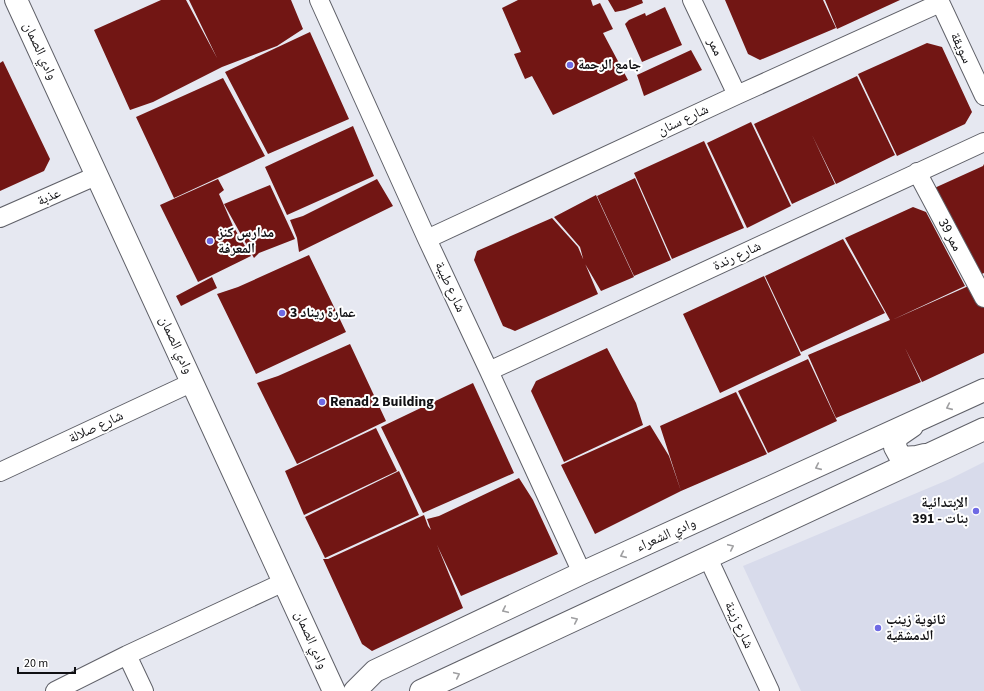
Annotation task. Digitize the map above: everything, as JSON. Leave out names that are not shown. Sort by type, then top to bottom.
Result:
[{"type":"street","name":"وادي الصمان","points":[[16,0],[98,175],[334,691]]},
{"type":"street","name":"شارع طيبة","points":[[319,0],[427,239],[490,371],[582,573]]},
{"type":"street","name":"ممر","points":[[692,0],[737,95]]},
{"type":"street","name":"شارع سنان","points":[[427,239],[939,2]]},
{"type":"street","name":"سويقة","points":[[939,2],[984,96]]},
{"type":"street","name":"شارع رندة","points":[[490,371],[984,142]]},
{"type":"street","name":"ممر 39","points":[[917,172],[984,298]]},
{"type":"street","name":"عذبة","points":[[0,218],[98,175]]},
{"type":"street","name":"شارع صلالة","points":[[0,472],[193,382]]},
{"type":"street","name":"وادي الشعراء","points":[[355,691],[375,671],[582,573],[984,390]]},
{"type":"street","points":[[919,420],[896,437],[895,447],[901,458],[917,457],[940,450]]},
{"type":"street","points":[[421,691],[984,429]]},
{"type":"street","points":[[837,458],[851,453],[864,451],[874,456],[878,463],[877,471],[860,487]]},
{"type":"street","name":"شارع زينة","points":[[708,558],[770,691]]},
{"type":"street","points":[[55,691],[127,655],[284,582]]},
{"type":"street","points":[[127,655],[144,691]]},
{"type":"shaded area","name":"ثانوية زينب الدمشقية","points":[[984,462],[984,691],[801,691],[743,566],[950,479]]},
{"type":"building","points":[[161,0],[186,0],[217,58],[189,0],[291,0],[303,29],[277,46],[222,67],[153,102],[130,110],[94,30]]},
{"type":"building","name":"جامع الرحمة","points":[[518,0],[591,0],[593,6],[600,3],[613,29],[603,33],[628,80],[553,115],[532,76],[525,79],[514,54],[521,52],[502,8]]},
{"type":"building","points":[[608,0],[642,0],[643,3],[615,12]]},
{"type":"building","points":[[725,0],[823,0],[836,28],[760,60],[748,54]]},
{"type":"building","points":[[825,0],[900,0],[837,29]]},
{"type":"building","points":[[665,7],[682,45],[642,62],[625,24],[629,20],[645,13],[646,16]]},
{"type":"building","points":[[310,32],[349,119],[268,154],[225,72]]},
{"type":"building","points":[[927,43],[942,47],[972,112],[965,124],[897,156],[858,74]]},
{"type":"building","points":[[691,50],[702,70],[644,96],[637,75]]},
{"type":"building","points":[[3,61],[50,159],[44,171],[0,191],[0,63]]},
{"type":"building","points":[[857,76],[895,155],[836,184],[812,135],[835,184],[792,204],[754,124]]},
{"type":"building","points":[[223,78],[265,156],[174,198],[136,117]]},
{"type":"building","points":[[751,122],[791,206],[747,228],[707,143]]},
{"type":"building","points":[[353,126],[374,176],[287,215],[265,167]]},
{"type":"building","points":[[704,141],[744,228],[672,259],[634,173]]},
{"type":"building","points":[[984,164],[984,273],[977,276],[930,190],[983,166]]},
{"type":"building","points":[[635,178],[671,260],[634,276],[597,196]]},
{"type":"building","name":"مدارس كنز المعرفة","points":[[218,179],[224,190],[219,194],[233,226],[251,256],[198,282],[160,205]]},
{"type":"building","points":[[377,179],[393,206],[299,252],[297,238],[290,220],[303,216]]},
{"type":"building","points":[[270,185],[295,239],[259,253],[254,258],[224,204]]},
{"type":"building","points":[[596,195],[634,277],[601,291],[584,262],[580,247],[554,217]]},
{"type":"building","points":[[913,207],[926,212],[965,286],[892,320],[973,284],[984,305],[984,353],[922,382],[905,348],[921,382],[836,418],[808,355],[890,320],[845,238]]},
{"type":"building","points":[[552,218],[578,247],[598,294],[515,331],[503,326],[474,260],[477,251]]},
{"type":"building","points":[[843,239],[885,313],[801,352],[765,276]]},
{"type":"building","name":"عمارة ريناد 3","points":[[309,255],[346,332],[256,374],[217,294],[238,287]]},
{"type":"building","points":[[764,276],[801,355],[720,393],[683,314]]},
{"type":"building","points":[[212,277],[217,288],[181,306],[176,296]]},
{"type":"building","name":"Renad 2 Building","points":[[350,344],[386,421],[297,464],[257,383],[278,376]]},
{"type":"building","points":[[607,348],[636,403],[643,425],[564,462],[531,391],[536,381]]},
{"type":"building","points":[[808,359],[837,421],[768,453],[738,391]]},
{"type":"building","points":[[473,383],[514,473],[423,513],[381,427]]},
{"type":"building","points":[[736,392],[767,454],[681,491],[660,426]]},
{"type":"building","points":[[650,425],[669,456],[681,491],[595,534],[561,465]]},
{"type":"building","points":[[376,428],[397,471],[304,515],[285,471]]},
{"type":"building","points":[[399,471],[419,515],[325,558],[305,517]]},
{"type":"building","points":[[519,478],[533,500],[558,554],[461,596],[437,545],[463,608],[372,651],[362,644],[323,559],[328,559],[424,515],[431,530],[427,519],[439,516]]},
{"type":"place","name":"جامع الرحمة","points":[[570,65]]},
{"type":"place","name":"مدارس كنز المعرفة","points":[[210,241]]},
{"type":"place","name":"عمارة ريناد 3","points":[[282,313]]},
{"type":"place","name":"Renad 2 Building","points":[[322,402]]},
{"type":"place","name":"الإبتدائية 391 - بنات","points":[[976,511]]},
{"type":"place","name":"ثانوية زينب الدمشقية","points":[[878,628]]}]
